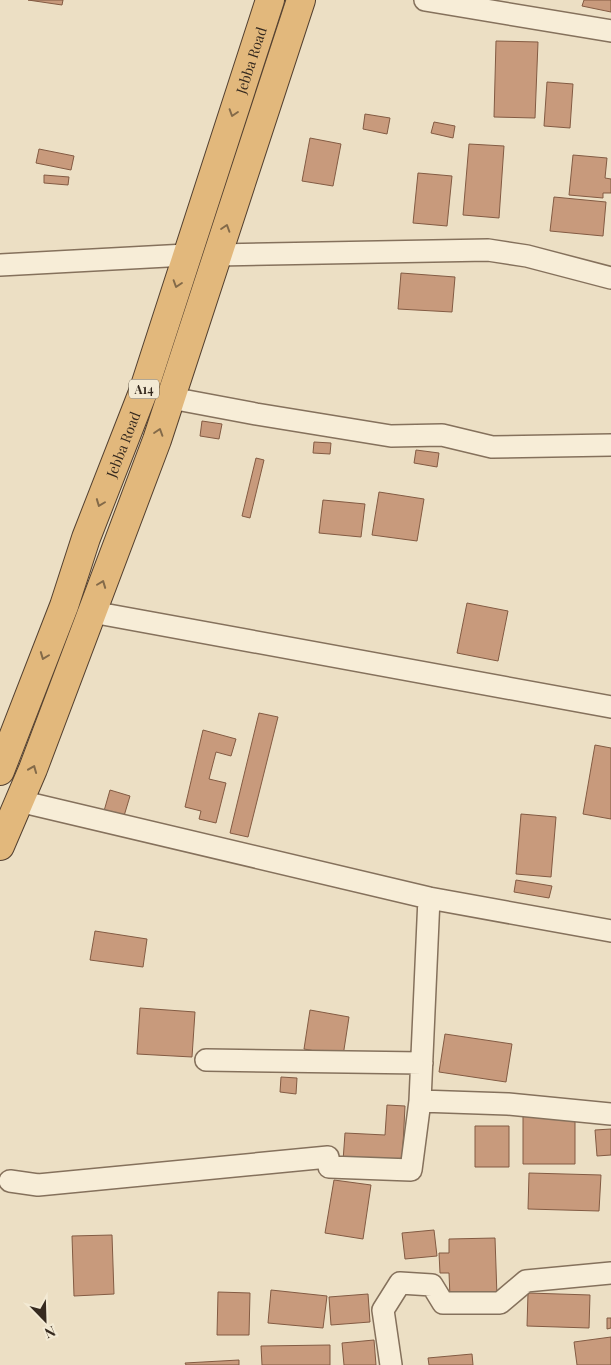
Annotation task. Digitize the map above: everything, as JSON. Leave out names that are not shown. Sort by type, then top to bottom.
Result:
[{"type":"highway","name":"Jebba Road","points":[[0,771],[64,606],[86,538],[143,392],[270,0]]},
{"type":"highway","points":[[0,846],[33,769],[157,440],[301,0]]},
{"type":"street","points":[[425,0],[611,31]]},
{"type":"street","points":[[217,255],[488,250],[528,256],[611,278]]},
{"type":"street","points":[[0,265],[186,255]]},
{"type":"street","points":[[170,398],[391,436],[442,435],[492,447],[611,445]]},
{"type":"street","points":[[92,612],[611,707]]},
{"type":"street","points":[[19,801],[429,898],[611,931]]},
{"type":"street","points":[[10,1181],[38,1185],[328,1157],[329,1168],[411,1170],[420,1101],[429,898]]},
{"type":"street","points":[[206,1060],[422,1063]]},
{"type":"street","points":[[420,1101],[508,1104],[611,1114]]},
{"type":"street","points":[[391,1365],[383,1310],[400,1283],[432,1285],[443,1303],[500,1303],[526,1281],[611,1273]]},
{"type":"building","points":[[28,0],[63,0],[62,5]]},
{"type":"building","points":[[584,0],[611,0],[611,12],[582,6]]},
{"type":"building","points":[[496,41],[538,42],[535,118],[494,117]]},
{"type":"building","points":[[547,82],[573,84],[570,128],[544,126]]},
{"type":"building","points":[[365,114],[390,118],[387,134],[363,129]]},
{"type":"building","points":[[434,122],[455,126],[453,138],[431,133]]},
{"type":"building","points":[[310,138],[341,144],[333,186],[302,181]]},
{"type":"building","points":[[469,144],[504,146],[499,218],[463,215]]},
{"type":"building","points":[[39,149],[74,156],[71,170],[36,163]]},
{"type":"building","points":[[573,155],[607,158],[605,178],[611,179],[611,193],[603,193],[603,198],[569,195]]},
{"type":"building","points":[[418,173],[452,176],[447,226],[413,223]]},
{"type":"building","points":[[44,175],[69,177],[68,185],[44,183]]},
{"type":"building","points":[[554,197],[606,202],[603,236],[550,231]]},
{"type":"building","points":[[401,273],[455,277],[452,312],[398,309]]},
{"type":"building","points":[[202,421],[222,424],[219,439],[200,436]]},
{"type":"building","points":[[314,442],[331,443],[330,454],[313,453]]},
{"type":"building","points":[[416,450],[439,453],[437,467],[414,463]]},
{"type":"building","points":[[256,458],[264,460],[250,518],[242,516]]},
{"type":"building","points":[[379,492],[424,499],[417,541],[372,535]]},
{"type":"building","points":[[323,500],[365,504],[361,537],[319,533]]},
{"type":"building","points":[[467,603],[508,611],[498,661],[457,653]]},
{"type":"building","points":[[259,713],[278,717],[248,837],[230,833]]},
{"type":"building","points":[[203,730],[236,739],[231,756],[216,752],[209,779],[226,783],[216,823],[199,819],[201,811],[185,807]]},
{"type":"building","points":[[595,745],[611,748],[611,819],[583,814]]},
{"type":"building","points":[[110,790],[130,796],[124,816],[104,811]]},
{"type":"building","points":[[521,814],[556,817],[551,877],[516,874]]},
{"type":"building","points":[[516,880],[552,886],[549,898],[514,892]]},
{"type":"building","points":[[95,931],[147,939],[143,967],[90,960]]},
{"type":"building","points":[[140,1008],[195,1012],[192,1057],[137,1054]]},
{"type":"building","points":[[310,1010],[349,1017],[343,1056],[304,1049]]},
{"type":"building","points":[[445,1034],[512,1044],[506,1082],[439,1072]]},
{"type":"building","points":[[281,1077],[297,1078],[296,1094],[280,1092]]},
{"type":"building","points":[[387,1105],[405,1106],[402,1165],[343,1161],[345,1133],[385,1135]]},
{"type":"building","points":[[575,1114],[575,1164],[523,1164],[523,1115]]},
{"type":"building","points":[[475,1126],[509,1126],[509,1167],[475,1167]]},
{"type":"building","points":[[611,1129],[611,1155],[597,1156],[595,1130]]},
{"type":"building","points":[[529,1173],[601,1175],[599,1211],[528,1209]]},
{"type":"building","points":[[334,1180],[371,1185],[363,1239],[325,1233]]},
{"type":"building","points":[[434,1230],[437,1256],[405,1259],[402,1233]]},
{"type":"building","points":[[112,1235],[114,1294],[74,1296],[72,1236]]},
{"type":"building","points":[[495,1238],[497,1296],[450,1297],[449,1273],[440,1273],[439,1253],[449,1253],[449,1239]]},
{"type":"building","points":[[271,1290],[327,1296],[323,1328],[268,1323]]},
{"type":"building","points":[[218,1292],[250,1293],[249,1335],[217,1335]]},
{"type":"building","points":[[528,1293],[590,1295],[589,1328],[527,1326]]},
{"type":"building","points":[[368,1294],[370,1322],[331,1325],[329,1297]]},
{"type":"building","points":[[607,1318],[611,1318],[611,1328],[607,1329]]},
{"type":"building","points":[[611,1337],[611,1365],[577,1365],[574,1342]]},
{"type":"building","points":[[374,1340],[376,1365],[344,1365],[342,1343]]},
{"type":"building","points":[[330,1345],[330,1365],[262,1365],[261,1346]]},
{"type":"building","points":[[472,1354],[473,1365],[429,1365],[428,1358]]},
{"type":"building","points":[[239,1360],[239,1365],[186,1365],[185,1363]]}]
